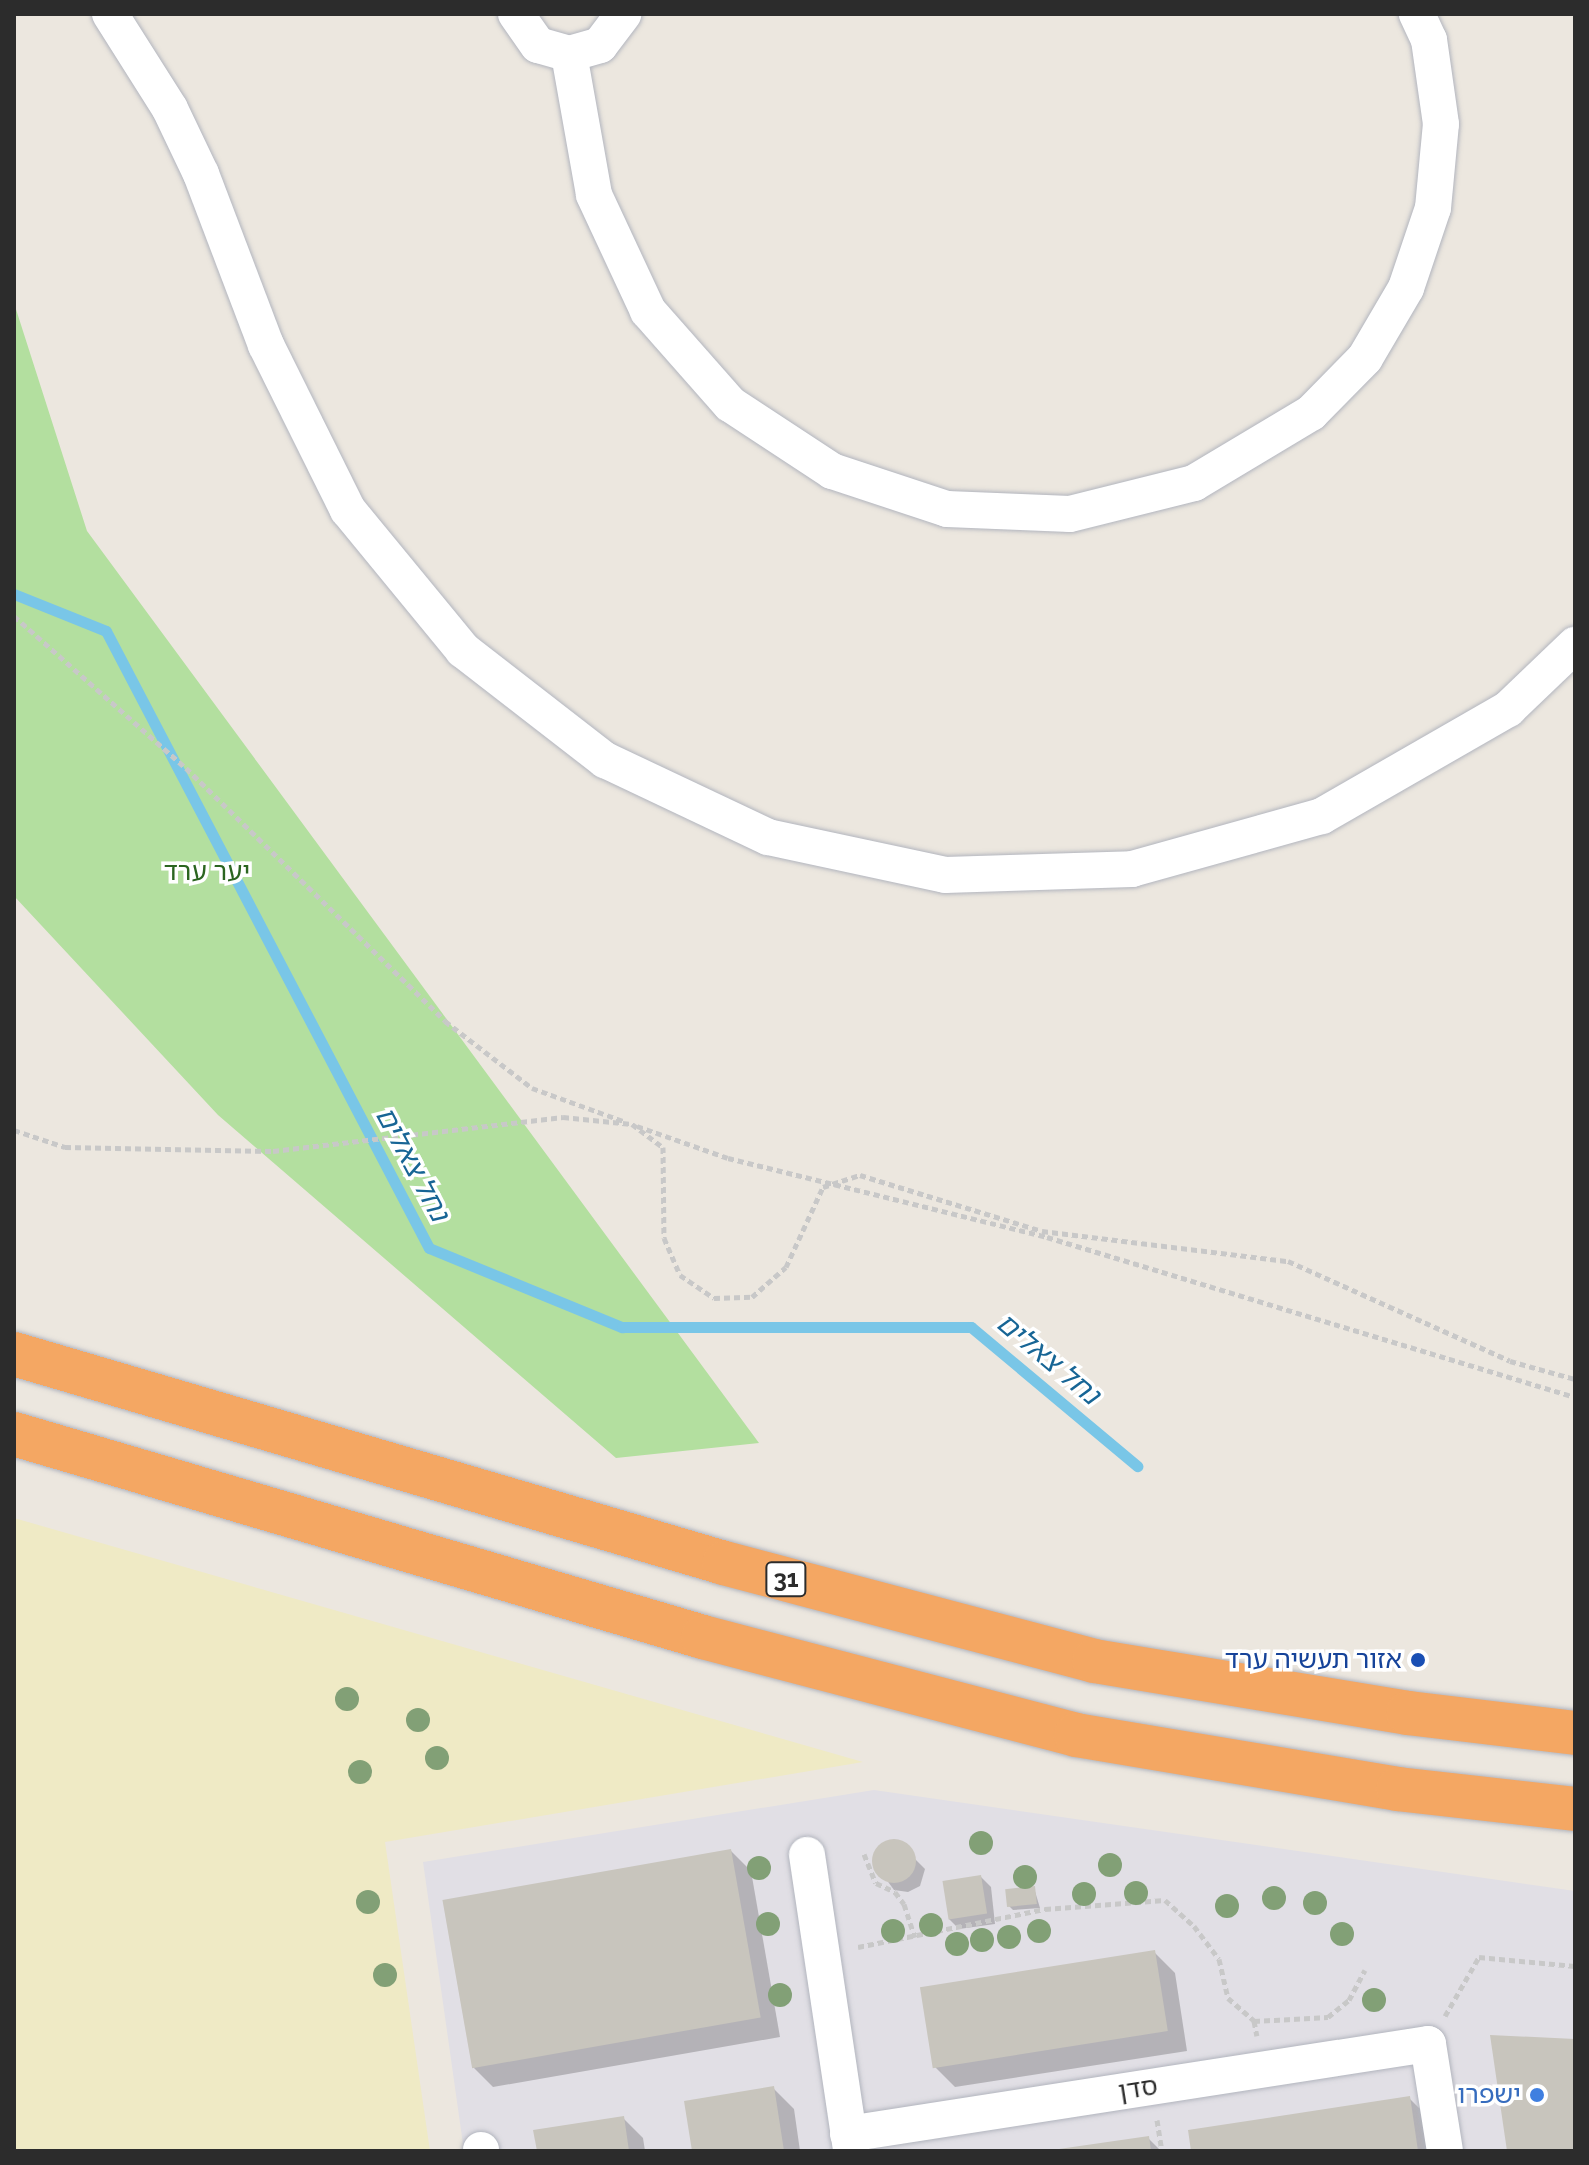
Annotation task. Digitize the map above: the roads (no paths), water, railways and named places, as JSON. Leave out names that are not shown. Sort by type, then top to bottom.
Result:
[{"type":"highway","name":"31","points":[[14,1354],[724,1563],[1094,1661],[1393,1711],[1575,1733]]},
{"type":"highway","points":[[14,1434],[703,1637],[1076,1735],[1383,1786],[1575,1809]]},
{"type":"street","points":[[110,14],[170,109],[201,174],[266,345],[348,510],[463,650],[522,696],[605,760],[768,837],[945,875],[1132,869],[1322,816],[1508,709],[1575,645]]},
{"type":"street","points":[[516,14],[538,45],[569,54],[600,45],[623,14]]},
{"type":"street","points":[[569,54],[594,195],[648,311],[730,404],[832,471],[933,504],[1070,514],[1194,483],[1311,413],[1365,358],[1406,288],[1433,208],[1441,124],[1429,40],[1417,14]]},
{"type":"street","name":"סדן","points":[[807,1855],[850,2142],[1265,2069],[1428,2044],[1445,2151]]},
{"type":"waterway","name":"נחל צאלים","points":[[14,594],[106,631],[429,1248],[622,1327],[971,1327],[1137,1466]]},
{"type":"place","name":"אזור תעשיה ערד","points":[[1418,1660]]},
{"type":"place","name":"ישפרו","points":[[1537,2095]]},
{"type":"park label","name":"יער ערד","points":[[207,872]]}]
